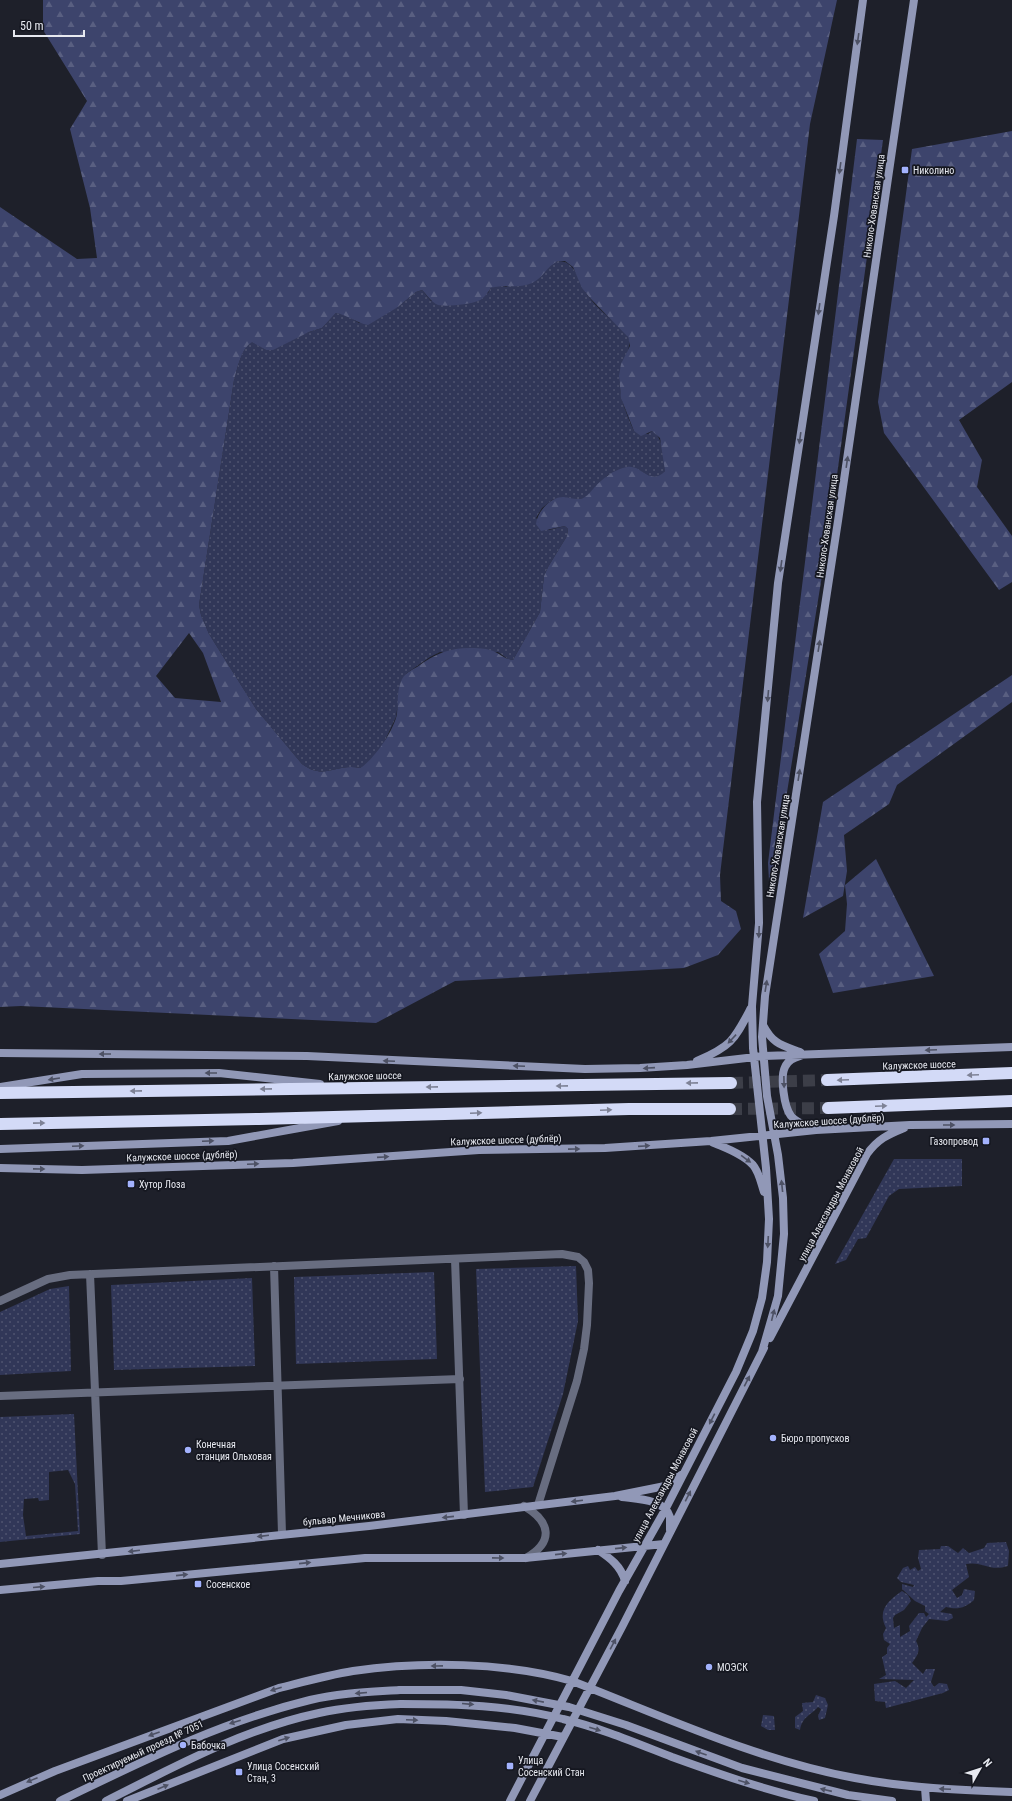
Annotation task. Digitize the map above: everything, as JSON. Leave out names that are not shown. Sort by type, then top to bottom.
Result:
[{"type":"highway","name":"Калужское шоссе","points":[[827,1080],[1012,1073]]},
{"type":"highway","name":"Калужское шоссе","points":[[0,1093],[731,1083]]},
{"type":"highway","points":[[828,1108],[1012,1101]]},
{"type":"highway","points":[[0,1124],[629,1109],[730,1109]]},
{"type":"main road","name":"Николо-Хованская улица","points":[[762,1136],[754,1056],[752,1006],[759,922],[757,802],[778,583],[834,216],[863,0]]},
{"type":"main road","name":"Николо-Хованская улица","points":[[774,1135],[767,1096],[764,1056],[763,1025],[765,996],[835,544],[914,0]]},
{"type":"main road","points":[[687,1065],[718,1052],[732,1041],[740,1030],[752,1006]]},
{"type":"main road","points":[[763,1025],[771,1039],[777,1044],[804,1054]]},
{"type":"main road","points":[[0,1053],[307,1056],[584,1069],[687,1065],[754,1056],[1012,1047]]},
{"type":"main road","points":[[0,1056],[17,1054]]},
{"type":"main road","points":[[804,1054],[790,1060],[785,1067],[783,1077],[785,1104],[791,1116],[798,1123],[816,1130]]},
{"type":"main road","points":[[0,1088],[82,1074],[219,1073],[361,1088]]},
{"type":"main road","points":[[0,1149],[228,1141],[367,1116]]},
{"type":"main road","name":"Калужское шоссе (дублёр)","points":[[0,1168],[82,1170],[278,1163],[479,1150],[606,1148],[711,1141],[816,1130],[910,1125],[1012,1124]]},
{"type":"main road","name":"улица Александры Монаховой","points":[[530,1801],[590,1688],[762,1352],[780,1322],[867,1154],[876,1142],[888,1134],[910,1125]]},
{"type":"main road","name":"улица Александры Монаховой","points":[[762,1352],[778,1296],[783,1259],[783,1198],[774,1135]]},
{"type":"main road","name":"улица Александры Монаховой","points":[[510,1801],[625,1580],[665,1510],[736,1372],[753,1331],[762,1298],[766,1268],[769,1219],[762,1136]]},
{"type":"main road","points":[[711,1141],[743,1157],[753,1165],[758,1172],[768,1203]]},
{"type":"main road","name":"бульвар Мечникова","points":[[0,1564],[102,1555],[464,1515],[524,1506],[615,1496],[665,1486],[684,1472]]},
{"type":"main road","points":[[615,1496],[652,1501],[665,1510],[670,1516],[670,1531]]},
{"type":"main road","points":[[0,1590],[98,1581],[121,1581],[365,1558],[525,1558],[664,1544]]},
{"type":"main road","points":[[598,1550],[611,1558],[618,1566],[625,1580]]},
{"type":"main road","points":[[0,1795],[55,1771],[279,1688],[352,1671],[401,1666],[463,1665],[532,1673],[572,1682],[739,1746],[796,1764],[855,1778],[925,1788],[1012,1792]]},
{"type":"main road","name":"Проектируемый проезд № 7051","points":[[60,1801],[185,1742],[247,1718],[311,1700],[355,1693],[400,1690],[461,1690],[499,1694],[569,1707],[626,1725],[742,1768],[791,1782],[848,1795],[892,1801]]},
{"type":"main road","points":[[106,1801],[203,1752],[287,1722],[319,1713],[358,1706],[401,1704],[459,1704],[503,1707],[563,1719],[620,1736],[735,1780],[814,1801]]},
{"type":"main road","points":[[127,1801],[283,1739],[346,1725],[398,1719],[446,1721],[507,1728],[563,1737]]},
{"type":"main road","points":[[925,1788],[926,1801]]},
{"type":"street","points":[[0,1301],[48,1278],[63,1275],[569,1255],[581,1260],[588,1270],[590,1283],[587,1325],[581,1366],[538,1505]]},
{"type":"street","points":[[455,1259],[464,1515]]},
{"type":"street","points":[[274,1266],[276,1386],[282,1534]]},
{"type":"street","points":[[90,1274],[102,1555]]},
{"type":"street","points":[[0,1396],[460,1379]]},
{"type":"street","points":[[524,1506],[540,1518],[545,1527],[546,1536],[537,1552],[525,1558]]},
{"type":"shaded area","points":[[558,261],[564,262],[573,269],[591,300],[624,331],[627,336],[629,346],[620,375],[620,390],[623,404],[634,431],[648,434],[652,431],[659,438],[664,455],[665,471],[660,477],[653,478],[639,470],[608,475],[585,498],[574,500],[563,497],[552,500],[542,508],[536,518],[549,530],[565,526],[568,529],[567,536],[544,576],[540,612],[513,660],[508,659],[498,652],[440,652],[430,657],[407,673],[401,681],[396,717],[381,749],[367,764],[360,768],[351,767],[324,771],[310,769],[302,764],[256,709],[209,634],[201,615],[199,605],[234,380],[243,353],[248,344],[252,341],[266,350],[322,328],[336,313],[345,314],[359,323],[398,307],[416,292],[422,290],[431,301],[488,293],[491,288],[499,285],[506,287],[545,271],[551,264]]},
{"type":"shaded area","points":[[894,1159],[962,1159],[962,1186],[899,1189],[889,1196],[866,1238],[858,1239],[846,1260],[835,1264]]},
{"type":"shaded area","points":[[576,1266],[578,1321],[563,1394],[533,1487],[485,1492],[476,1269]]},
{"type":"shaded area","points":[[434,1272],[437,1359],[296,1364],[294,1277]]},
{"type":"shaded area","points":[[252,1278],[255,1366],[114,1370],[111,1285]]},
{"type":"shaded area","points":[[69,1286],[71,1371],[0,1375],[0,1312],[50,1289]]},
{"type":"shaded area","points":[[74,1414],[80,1534],[0,1542],[0,1417]],"holes":[[[68,1470],[75,1484],[78,1531],[26,1536],[23,1515],[24,1499],[38,1498],[39,1501],[49,1500],[49,1472]]]},
{"type":"shaded area","points":[[1006,1542],[1009,1551],[1008,1566],[996,1568],[972,1563],[966,1564],[969,1577],[952,1590],[957,1598],[962,1595],[964,1589],[975,1591],[974,1600],[961,1608],[946,1607],[940,1612],[952,1614],[953,1618],[947,1621],[929,1619],[922,1628],[916,1641],[918,1652],[912,1663],[923,1674],[926,1669],[935,1669],[931,1682],[934,1687],[939,1683],[947,1684],[949,1690],[943,1693],[886,1708],[885,1702],[875,1701],[874,1684],[895,1681],[906,1688],[914,1680],[879,1679],[886,1675],[882,1657],[887,1654],[887,1648],[890,1644],[884,1640],[883,1634],[886,1628],[883,1616],[885,1606],[892,1598],[902,1591],[908,1595],[911,1601],[904,1610],[895,1615],[893,1618],[894,1628],[900,1625],[900,1637],[910,1631],[909,1626],[919,1613],[924,1613],[926,1617],[929,1614],[925,1611],[925,1606],[915,1601],[902,1589],[902,1584],[913,1587],[914,1585],[901,1582],[897,1578],[903,1568],[908,1566],[910,1570],[915,1567],[918,1571],[921,1569],[918,1558],[919,1550],[940,1549],[941,1546],[948,1546],[958,1553],[963,1548],[969,1553],[984,1548],[987,1543]]},
{"type":"shaded area","points":[[816,1695],[825,1698],[828,1705],[825,1718],[819,1720],[818,1716],[821,1709],[818,1707],[805,1719],[800,1730],[795,1728],[795,1717],[803,1711],[802,1703],[813,1702]]},
{"type":"shaded area","points":[[763,1715],[774,1716],[775,1730],[768,1730],[761,1726]]},
{"type":"green space","points":[[43,0],[837,0],[810,124],[720,875],[721,901],[736,911],[741,929],[718,955],[684,968],[455,981],[376,1023],[21,1006],[0,1007],[0,207],[77,259],[97,258],[90,208],[70,129],[87,101],[43,30]],"holes":[[[558,261],[565,261],[573,267],[582,288],[589,297],[628,337],[630,346],[621,364],[619,376],[621,398],[634,431],[641,436],[652,431],[660,438],[665,471],[655,477],[632,467],[622,468],[613,472],[597,484],[583,498],[578,499],[559,497],[550,502],[542,510],[536,524],[541,531],[565,526],[568,529],[567,536],[544,576],[540,612],[513,660],[490,650],[476,648],[449,650],[433,657],[410,671],[402,679],[399,689],[397,714],[392,728],[383,744],[365,764],[360,768],[351,767],[324,771],[310,769],[302,764],[256,709],[209,634],[201,615],[199,605],[234,380],[245,349],[252,342],[266,350],[273,350],[309,332],[322,328],[336,313],[368,325],[398,307],[416,292],[422,290],[431,300],[442,306],[475,302],[482,299],[491,288],[501,286],[522,286],[532,283]],[[189,633],[203,653],[221,702],[175,698],[156,676]]]},
{"type":"green space","points":[[1012,131],[1012,382],[959,420],[982,460],[977,487],[1012,536],[1012,582],[999,590],[884,433],[878,402],[912,149]]},
{"type":"green space","points":[[857,139],[883,140],[830,526],[773,879],[769,881],[768,863]]},
{"type":"green space","points":[[1012,675],[1012,702],[897,785],[889,804],[844,835],[847,871],[843,896],[803,918],[823,802]]},
{"type":"green space","points":[[876,859],[934,976],[833,993],[819,954],[845,931],[847,904],[845,885]]},
{"type":"tunnel","points":[[731,1083],[827,1080]]},
{"type":"tunnel","points":[[730,1109],[828,1108]]},
{"type":"place","name":"Николино","points":[[905,170]]},
{"type":"place","name":"Газопровод","points":[[986,1141]]},
{"type":"place","name":"Хутор Лоза","points":[[131,1184]]},
{"type":"place","name":"Бюро пропусков","points":[[773,1438]]},
{"type":"place","name":"Конечная станция Ольховая","points":[[188,1450]]},
{"type":"place","name":"Сосенское","points":[[198,1584]]},
{"type":"place","name":"МОЭСК","points":[[709,1667]]},
{"type":"place","name":"Бабочка","points":[[183,1745]]},
{"type":"place","name":"Улица Сосенский Стан","points":[[510,1766]]},
{"type":"place","name":"Улица Сосенский Стан, 3","points":[[239,1772]]}]
